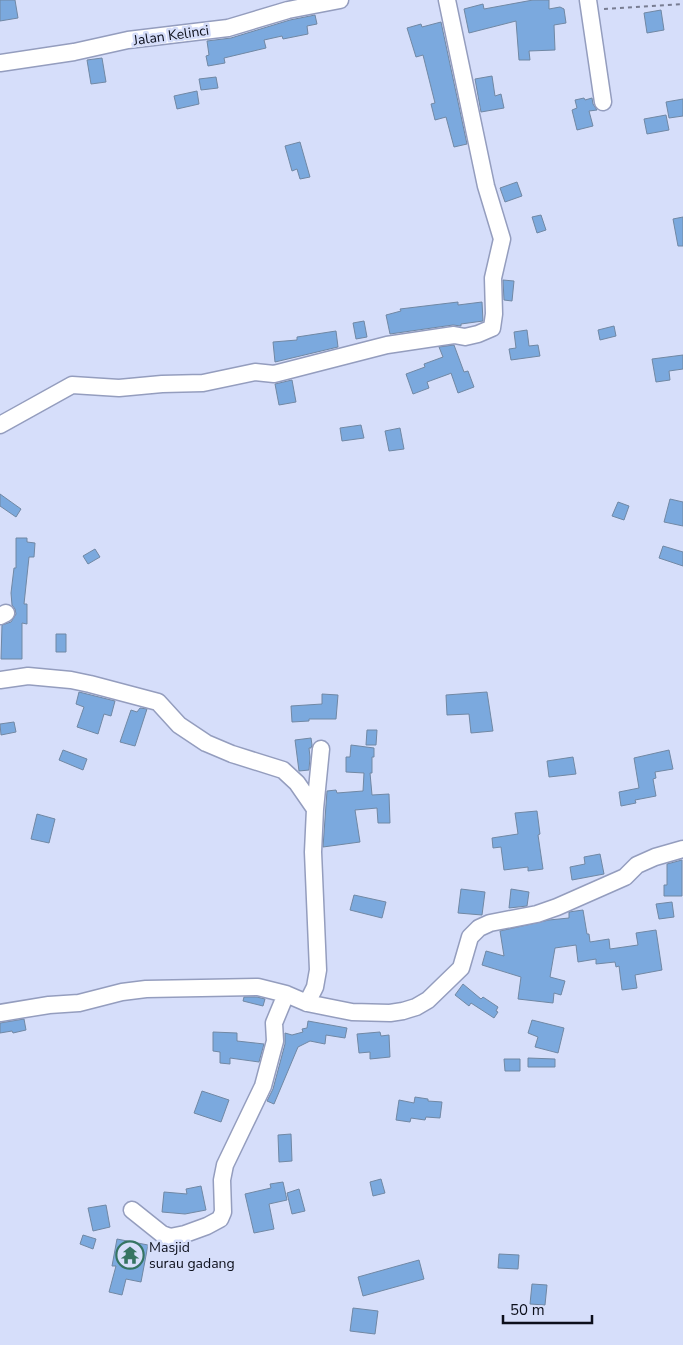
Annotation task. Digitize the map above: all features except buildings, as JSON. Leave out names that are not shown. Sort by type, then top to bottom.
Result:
[{"type":"street","name":"Jalan Kelinci","points":[[0,63],[74,52],[128,40],[228,28],[288,10],[340,0]]},
{"type":"street","points":[[0,426],[72,385],[119,388],[203,382],[255,372],[274,374],[387,345],[454,335],[465,338],[492,328],[494,314],[493,278],[502,239],[486,186],[447,0]]},
{"type":"street","points":[[589,5],[603,102]]},
{"type":"street","points":[[0,680],[28,676],[70,680],[158,702],[180,725],[206,743],[232,754],[283,770],[290,775],[315,809]]},
{"type":"street","points":[[307,1003],[315,987],[318,970],[314,852],[315,809],[322,749]]},
{"type":"street","points":[[0,1013],[41,1006],[80,1003],[122,992],[146,989],[258,987],[286,994],[307,1003],[352,1012],[390,1013],[416,1007],[428,1000],[461,968],[470,937],[479,928],[490,923],[537,914],[557,907],[624,877],[637,865],[655,857],[683,849]]},
{"type":"street","points":[[132,1210],[150,1226],[167,1236],[185,1234],[215,1224],[220,1219],[223,1212],[223,1172],[263,1086],[274,1041],[274,1023],[286,994]]},
{"type":"path","points":[[589,5],[683,4]]},
{"type":"place","name":"Masjid surau gadang","points":[[130,1255]]}]
